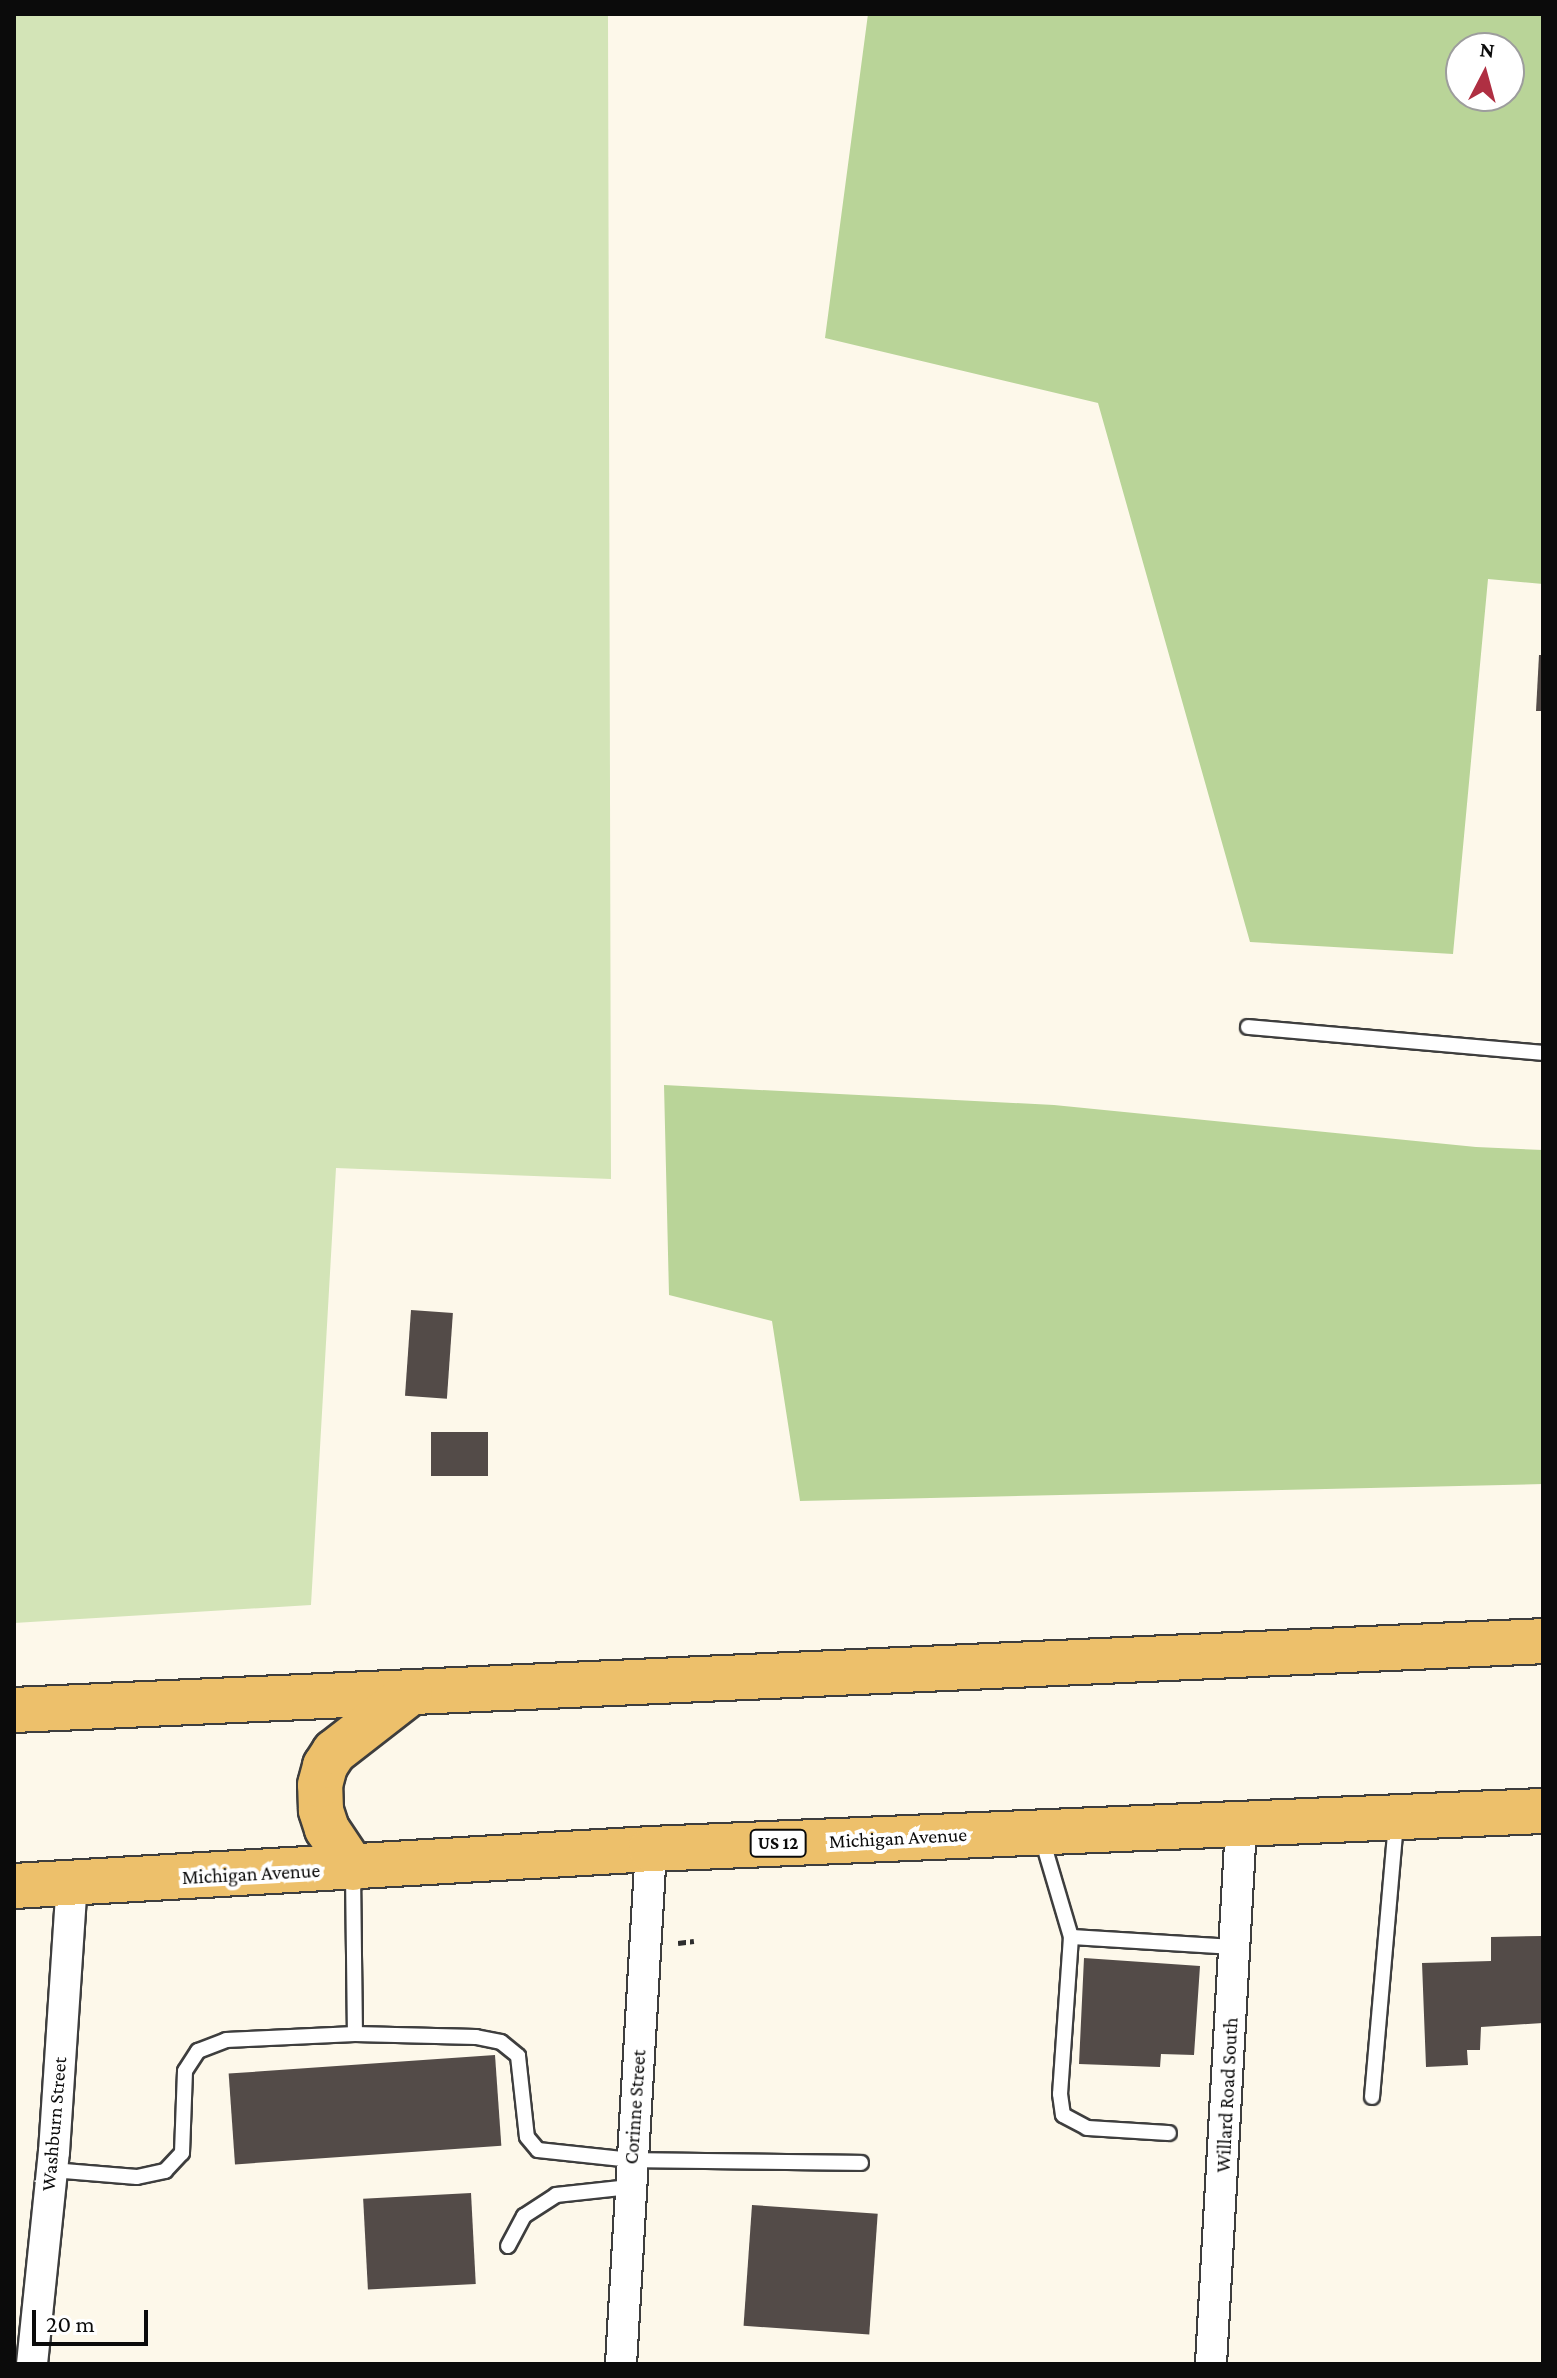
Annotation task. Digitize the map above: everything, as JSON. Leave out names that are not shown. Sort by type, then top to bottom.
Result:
[{"type":"main road","points":[[14,1710],[1543,1641]]},
{"type":"main road","points":[[353,1868],[327,1829],[321,1810],[320,1785],[325,1766],[334,1752],[410,1693]]},
{"type":"main road","name":"Michigan Avenue","points":[[14,1886],[651,1849],[1543,1811]]},
{"type":"street","name":"Willard Road South","points":[[1211,2364],[1241,1826]]},
{"type":"street","name":"Corinne Street","points":[[621,2364],[651,1849]]},
{"type":"street","name":"Washburn Street","points":[[32,2364],[52,2170],[72,1883]]},
{"type":"lane","points":[[1248,1027],[1543,1053]]},
{"type":"lane","points":[[1372,2097],[1396,1819]]},
{"type":"lane","points":[[1040,1831],[1071,1937],[1060,2094],[1063,2115],[1087,2128],[1169,2133]]},
{"type":"lane","points":[[353,1868],[355,2034]]},
{"type":"lane","points":[[1071,1937],[1235,1947]]},
{"type":"lane","points":[[52,2170],[137,2177],[165,2171],[182,2153],[185,2071],[198,2051],[226,2040],[355,2034],[476,2037],[501,2042],[518,2056],[527,2137],[538,2150],[631,2174]]},
{"type":"lane","points":[[508,2246],[524,2216],[556,2195],[631,2174],[861,2163]]},
{"type":"path","points":[[677,1943],[694,1941]]},
{"type":"green space","points":[[14,14],[608,14],[611,1179],[336,1168],[311,1605],[14,1623]]},
{"type":"green space","points":[[868,14],[1543,14],[1543,584],[1488,579],[1453,954],[1250,942],[1098,403],[825,338]]},
{"type":"green space","points":[[664,1085],[1054,1105],[1476,1147],[1543,1150],[1543,1484],[800,1501],[772,1321],[669,1295]]},
{"type":"building","points":[[1539,655],[1543,655],[1543,711],[1536,711]]},
{"type":"building","points":[[411,1310],[453,1313],[447,1399],[405,1396]]},
{"type":"building","points":[[431,1432],[488,1432],[488,1476],[431,1476]]},
{"type":"building","points":[[1543,1936],[1543,2023],[1481,2027],[1480,2050],[1467,2050],[1468,2065],[1426,2067],[1422,1963],[1491,1961],[1491,1937]]},
{"type":"building","points":[[1084,1958],[1200,1966],[1194,2055],[1161,2054],[1160,2067],[1079,2064]]},
{"type":"building","points":[[495,2055],[501,2146],[235,2164],[229,2074]]},
{"type":"building","points":[[471,2193],[476,2284],[368,2290],[363,2199]]},
{"type":"building","points":[[752,2205],[878,2214],[869,2334],[744,2326]]}]
